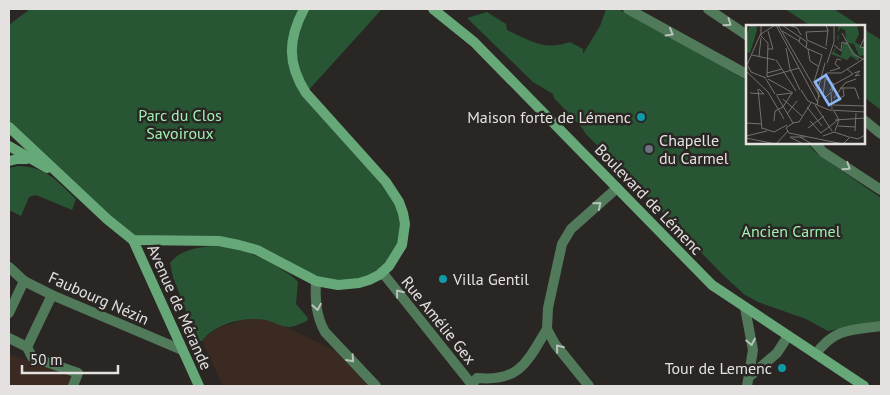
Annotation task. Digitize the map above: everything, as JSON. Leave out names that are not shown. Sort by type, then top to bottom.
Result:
[{"type":"main road","points":[[9,127],[107,219],[133,240],[167,242],[219,241],[257,250],[316,281],[338,285],[369,280],[389,266],[402,245],[405,224],[403,213],[390,187],[299,83],[291,58],[292,42],[295,29],[304,9]]},
{"type":"main road","name":"Boulevard de Lémenc","points":[[433,9],[474,42],[712,285],[864,386]]},
{"type":"main road","points":[[9,146],[30,160],[57,173]]},
{"type":"main road","points":[[9,161],[17,158],[30,160]]},
{"type":"main road","name":"Avenue de Mérande","points":[[133,240],[199,386]]},
{"type":"street","points":[[628,9],[746,74]]},
{"type":"street","points":[[708,9],[746,35]]},
{"type":"street","points":[[865,121],[881,134]]},
{"type":"street","points":[[816,144],[823,152],[881,190]]},
{"type":"street","points":[[472,386],[478,378],[495,380],[513,374],[529,360],[547,329],[548,308],[562,244],[571,229],[617,188]]},
{"type":"street","name":"Faubourg Nézin","points":[[9,267],[24,281],[52,295],[182,350]]},
{"type":"street","name":"Rue Amélie Gex","points":[[382,272],[472,386]]},
{"type":"street","points":[[9,313],[24,281]]},
{"type":"street","points":[[316,281],[316,305],[325,332],[376,386]]},
{"type":"street","points":[[27,347],[52,295]]},
{"type":"street","points":[[745,308],[753,350],[748,382]]},
{"type":"street","points":[[816,354],[825,341],[840,332],[881,326]]},
{"type":"street","points":[[547,329],[555,344],[589,386]]},
{"type":"street","points":[[748,382],[777,353],[788,336]]},
{"type":"street","points":[[9,338],[27,347],[32,357],[78,373],[73,386]]},
{"type":"shaded area","points":[[247,319],[260,319],[280,324],[334,350],[370,386],[223,386],[202,341],[221,327]]},
{"type":"shaded area","points":[[9,354],[73,376],[69,386],[9,386]]},
{"type":"green space","name":"Parc du Clos Savoiroux","points":[[30,9],[382,9],[306,93],[394,192],[405,234],[382,272],[338,285],[239,245],[133,240],[9,127],[9,25]]},
{"type":"green space","name":"Ancien Carmel","points":[[606,9],[618,9],[746,80],[746,144],[808,144],[816,153],[881,198],[881,321],[828,331],[806,319],[758,302],[745,295],[722,274],[585,133],[554,98],[553,94],[533,82],[467,18],[487,12],[506,24],[507,30],[531,41],[545,45],[561,45],[570,42],[583,49],[583,54],[600,26]]},
{"type":"green space","points":[[785,9],[834,9],[858,25],[809,25]]},
{"type":"green space","points":[[865,30],[881,40],[881,110],[865,98]]},
{"type":"green space","points":[[18,166],[36,169],[50,176],[76,199],[72,210],[36,195],[29,197],[21,216],[9,210],[9,168]]},
{"type":"green space","points":[[217,245],[234,248],[254,255],[293,277],[298,282],[296,304],[308,318],[307,321],[289,327],[266,320],[240,320],[223,325],[202,341],[198,341],[173,277],[170,263],[185,252]]},
{"type":"place","name":"Maison forte de Lémenc","points":[[641,117]]},
{"type":"place","name":"Chapelle du Carmel","points":[[649,149]]},
{"type":"place","name":"Villa Gentil","points":[[443,279]]},
{"type":"place","name":"Tour de Lemenc","points":[[782,368]]}]
